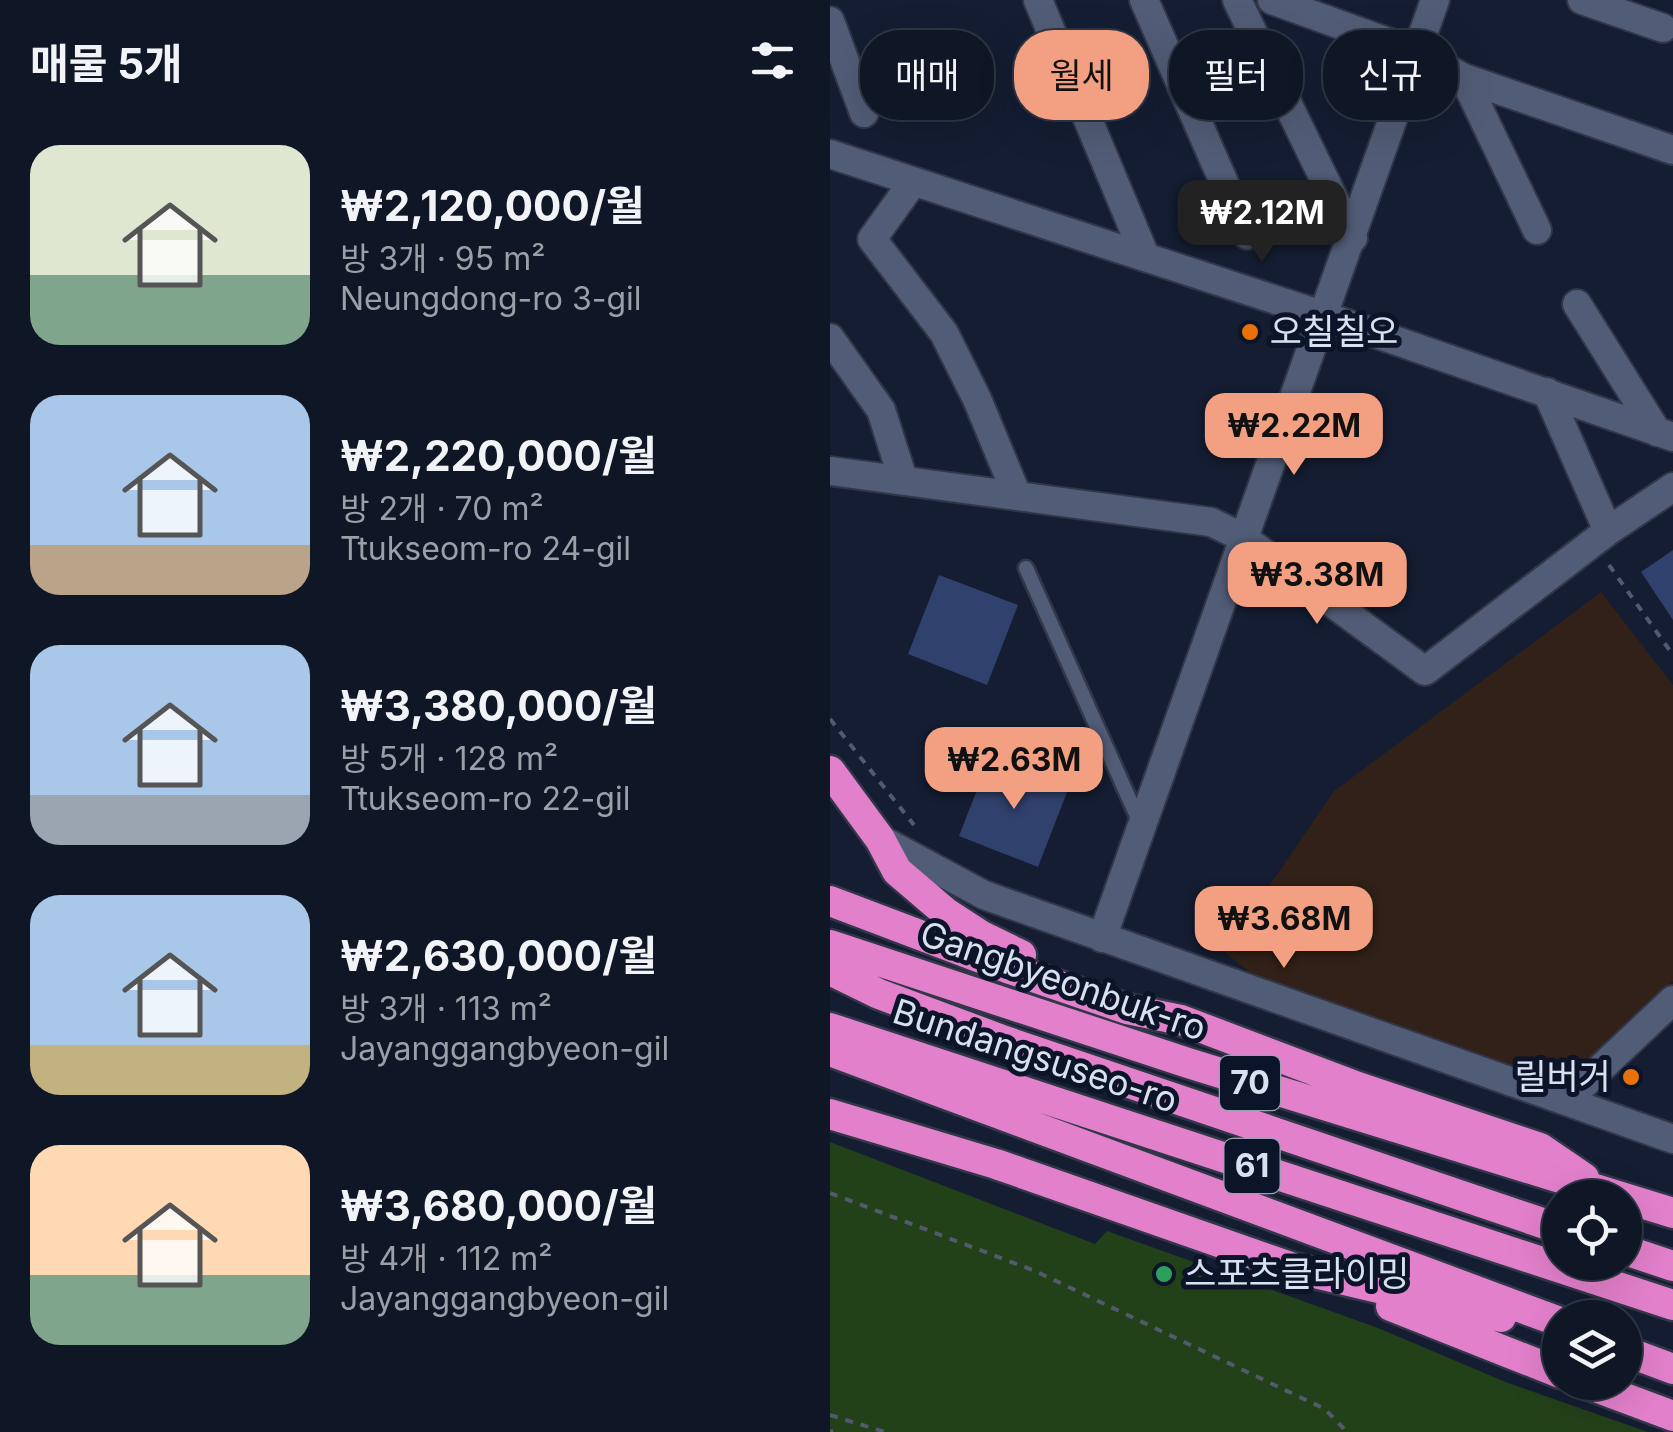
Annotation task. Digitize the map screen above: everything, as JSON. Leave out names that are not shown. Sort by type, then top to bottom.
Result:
[{"type":"highway","points":[[830,771],[880,839],[897,871],[945,912],[982,936],[1182,1020],[1358,1087],[1540,1148],[1586,1180]]},
{"type":"highway","points":[[830,901],[1110,1003],[1182,1020]]},
{"type":"highway","name":"Gangbyeonbuk-ro","points":[[830,945],[1188,1064],[1563,1180]]},
{"type":"highway","name":"Bundangsuseo-ro","points":[[830,970],[879,994],[1039,1053],[1542,1222]]},
{"type":"highway","name":"Bundangsuseo-ro","points":[[830,1028],[1673,1305]]},
{"type":"highway","points":[[830,1051],[1542,1315]]},
{"type":"highway","points":[[830,1093],[910,1122],[996,1164]]},
{"type":"highway","points":[[830,1114],[996,1164],[1293,1268],[1542,1366]]},
{"type":"highway","name":"Gangbyeonbuk-ro","points":[[1642,1204],[1673,1214]]},
{"type":"highway","points":[[1642,1256],[1673,1266]]},
{"type":"highway","points":[[1293,1268],[1542,1327]]},
{"type":"highway","points":[[1642,1357],[1673,1369]]},
{"type":"highway","points":[[1630,1400],[1673,1416]]},
{"type":"street","points":[[1038,0],[1146,256]]},
{"type":"street","points":[[1144,0],[1246,235]]},
{"type":"street","points":[[1237,0],[1353,238]]},
{"type":"street","points":[[1275,0],[1354,30]]},
{"type":"street","points":[[1426,30],[1435,0]]},
{"type":"street","points":[[1582,0],[1668,36]]},
{"type":"street","points":[[1645,0],[1668,36]]},
{"type":"street","points":[[830,20],[860,102]]},
{"type":"street","points":[[1458,75],[1673,150]]},
{"type":"street","points":[[1464,78],[1536,230]]},
{"type":"street","points":[[1102,938],[1242,537],[1395,120]]},
{"type":"street","points":[[830,154],[1322,315],[1665,435]]},
{"type":"street","points":[[913,182],[872,239],[944,334],[985,417],[1016,493]]},
{"type":"street","points":[[1577,304],[1665,435]]},
{"type":"street","points":[[830,338],[882,410],[903,479]]},
{"type":"street","points":[[1546,392],[1608,531]]},
{"type":"street","points":[[830,470],[1210,522],[1242,537],[1425,670],[1608,531],[1673,487]]},
{"type":"street","points":[[880,839],[984,896],[1673,1140]]},
{"type":"street","points":[[1567,1100],[1673,1000]]},
{"type":"lane","points":[[1026,568],[1142,828]]},
{"type":"path","points":[[1606,561],[1673,656]]},
{"type":"path","points":[[830,1193],[1035,1271],[1325,1410],[1347,1432]]},
{"type":"path","points":[[830,1415],[885,1432]]},
{"type":"shaded area","points":[[1601,592],[1673,685],[1673,981],[1555,1094],[1307,1017],[1224,952],[1334,791]]},
{"type":"green space","points":[[830,1142],[1095,1244],[1107,1231],[1378,1328],[1542,1395],[1542,1400],[1557,1400],[1648,1432],[830,1432]]},
{"type":"building","points":[[1673,550],[1673,620],[1641,572]]},
{"type":"building","points":[[939,575],[1018,605],[987,685],[908,654]]},
{"type":"building","points":[[990,757],[1069,787],[1038,867],[959,836]]},
{"type":"place","name":"오칠칠오","points":[[1250,332]]},
{"type":"place","name":"릴버거","points":[[1631,1077]]},
{"type":"place","name":"스포츠클라이밍","points":[[1164,1274]]}]
